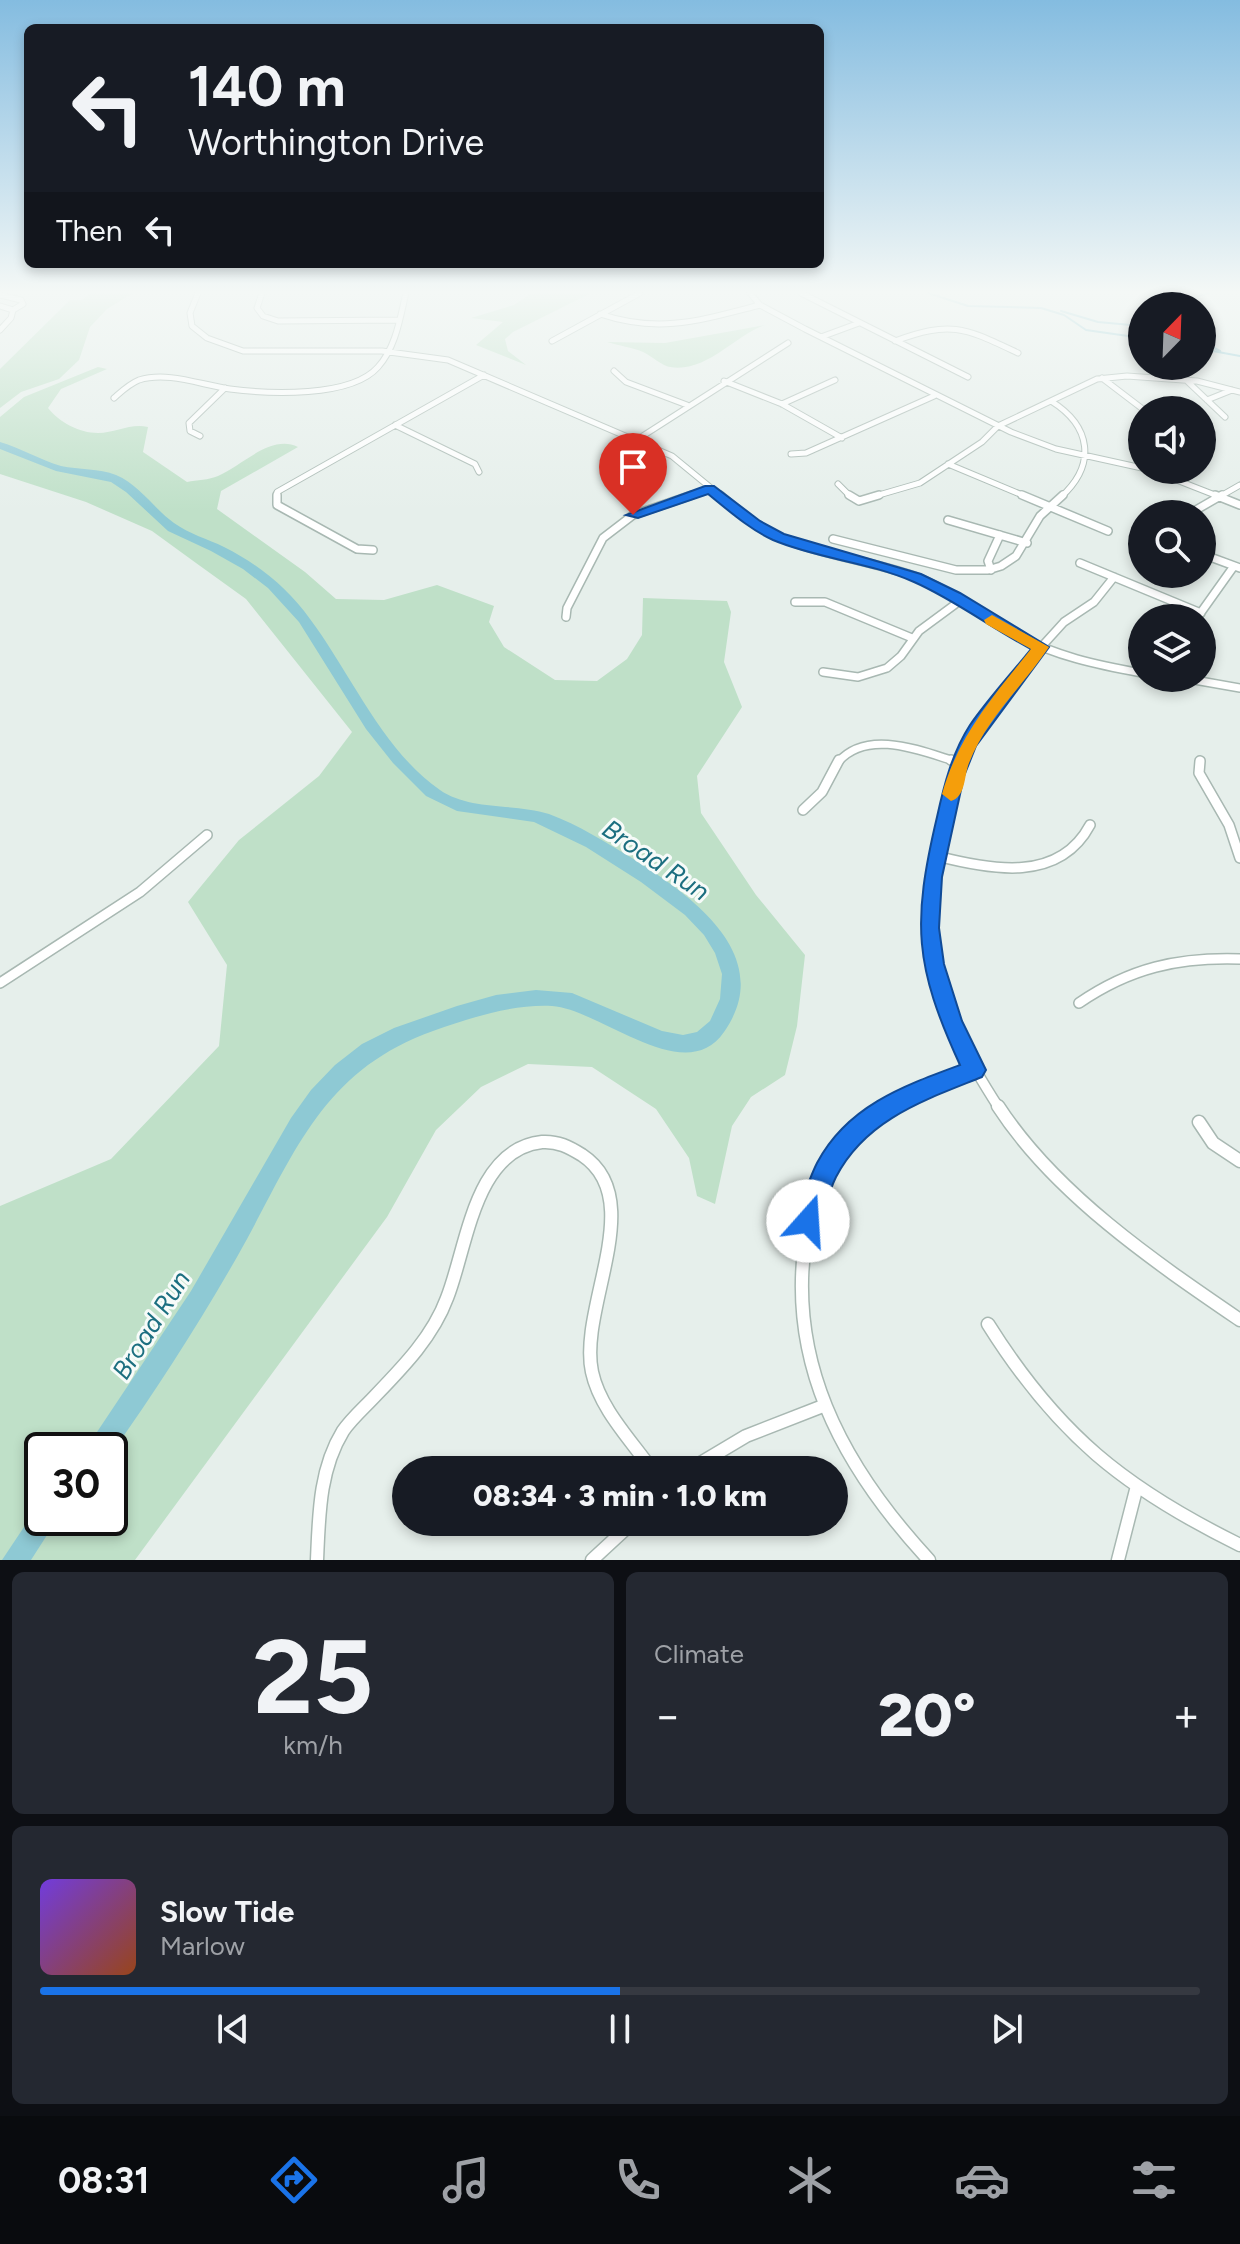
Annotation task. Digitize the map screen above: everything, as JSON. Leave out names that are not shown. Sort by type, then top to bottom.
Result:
[{"type":"street","points":[[114,398],[126,387],[152,379],[172,378],[225,388],[328,388],[348,385],[369,376],[377,366]]},
{"type":"street","points":[[459,366],[672,456],[755,524],[779,537],[916,577],[1041,647],[1095,665],[1128,671]]},
{"type":"street","points":[[638,439],[750,366]]},
{"type":"street","points":[[876,366],[934,396],[1039,443],[1128,465]]},
{"type":"street","points":[[945,366],[968,377]]},
{"type":"street","points":[[614,371],[626,382],[687,405]]},
{"type":"street","points":[[373,550],[357,549],[277,505],[277,492],[484,375]]},
{"type":"street","points":[[838,484],[853,499],[862,501],[920,483],[982,442],[998,426],[1102,378],[1128,376]]},
{"type":"street","points":[[1102,378],[1128,398]]},
{"type":"street","points":[[782,404],[835,380]]},
{"type":"street","points":[[1187,380],[1236,391]]},
{"type":"street","points":[[1187,380],[1203,396]]},
{"type":"street","points":[[724,381],[782,404],[842,438]]},
{"type":"street","points":[[200,436],[190,431],[189,423],[225,388]]},
{"type":"street","points":[[1216,397],[1236,391]]},
{"type":"street","points":[[791,454],[806,453],[934,396]]},
{"type":"street","points":[[833,539],[963,571],[991,570],[1016,558],[1027,543],[1035,522],[1073,485],[1083,456],[1085,440],[1080,424],[1066,409],[1051,401]]},
{"type":"street","points":[[1216,408],[1225,417]]},
{"type":"street","points":[[395,425],[475,464],[479,472]]},
{"type":"street","points":[[948,464],[1108,531]]},
{"type":"street","points":[[1192,484],[1240,505]]},
{"type":"street","points":[[1215,500],[1240,485]]},
{"type":"street","points":[[566,617],[567,608],[603,538],[633,515],[710,489]]},
{"type":"street","points":[[948,520],[1027,543]]},
{"type":"street","points":[[991,570],[988,561],[1000,535]]},
{"type":"street","points":[[857,559],[864,546]]},
{"type":"street","points":[[1208,604],[1237,567],[1216,559]]},
{"type":"street","points":[[1080,563],[1173,604]]},
{"type":"street","points":[[1114,577],[1090,605],[1063,622],[1041,647],[977,729],[960,763],[937,856],[930,902],[933,964],[952,1022],[974,1070],[1004,1115],[1032,1148],[1091,1207],[1152,1258],[1240,1320]]},
{"type":"street","points":[[823,672],[845,677],[877,673],[895,662],[912,638],[961,600]]},
{"type":"street","points":[[795,602],[825,602],[912,638]]},
{"type":"street","points":[[1216,684],[1240,688]]},
{"type":"street","points":[[803,810],[820,798],[842,756],[859,747],[894,745],[960,763]]},
{"type":"street","points":[[1200,761],[1199,773],[1229,825],[1240,858]]},
{"type":"street","points":[[937,856],[989,868],[1038,866],[1075,848],[1090,825]]},
{"type":"street","points":[[0,983],[140,892],[207,835]]},
{"type":"street","points":[[1079,1003],[1120,976],[1157,963],[1199,958],[1240,959]]},
{"type":"street","points":[[921,1557],[864,1482],[823,1406],[803,1328],[800,1274],[808,1221],[826,1170],[850,1136],[884,1107],[974,1070]]},
{"type":"street","points":[[1199,1122],[1213,1143],[1240,1161]]},
{"type":"street","points":[[317,1560],[320,1487],[334,1445],[345,1428],[432,1328],[453,1284],[483,1188],[490,1175],[513,1152],[536,1143],[562,1144],[585,1155],[609,1187],[613,1219],[589,1331],[591,1361],[602,1397],[642,1456]]},
{"type":"street","points":[[988,1324],[1020,1374],[1059,1421],[1102,1460],[1137,1486],[1240,1545]]},
{"type":"street","points":[[711,1456],[735,1441],[823,1406]]},
{"type":"street","points":[[1118,1560],[1137,1486]]},
{"type":"street","points":[[592,1560],[618,1536]]},
{"type":"green space","points":[[3,366],[73,366],[59,379],[21,392],[0,408],[0,369]]},
{"type":"green space","points":[[98,367],[107,369],[61,389],[48,408],[70,426],[84,431],[105,433],[135,426],[148,427],[143,452],[187,482],[218,476],[257,452],[278,444],[298,447],[221,491],[217,509],[305,572],[336,599],[384,600],[437,585],[494,606],[489,622],[504,647],[555,680],[597,681],[627,659],[642,635],[643,598],[727,601],[731,612],[724,662],[742,707],[697,776],[701,813],[756,895],[805,955],[797,1026],[785,1075],[751,1097],[732,1126],[715,1204],[697,1196],[689,1158],[656,1109],[592,1067],[528,1064],[481,1087],[436,1130],[387,1217],[135,1560],[0,1560],[0,1206],[111,1159],[219,1046],[227,965],[188,902],[239,840],[319,776],[352,732],[246,599],[152,531],[86,502],[0,474],[0,417],[24,397]]},
{"type":"waterway","name":"Broad Run","points":[[0,445],[60,469],[115,479],[172,528],[248,566],[284,596],[304,619],[384,743],[431,792],[457,804],[534,816],[592,843],[647,877],[691,910],[710,929],[724,950],[731,974],[729,999],[717,1027],[702,1040],[683,1044],[662,1040],[572,1001],[536,998],[457,1014],[401,1034],[369,1051],[342,1072],[298,1125],[199,1299],[112,1432]]},
{"type":"waterway","name":"Broad Run","points":[[15,1560],[32,1536]]},
{"type":"slow traffic","points":[[951,794],[960,763],[977,729],[1041,647],[992,620]]},
{"type":"route","points":[[633,515],[710,489],[765,531],[803,546],[916,577],[1041,647],[967,746],[955,776],[932,877],[929,928],[933,964],[952,1022],[974,1070],[903,1097],[866,1120],[836,1153],[826,1170],[808,1221]]}]
